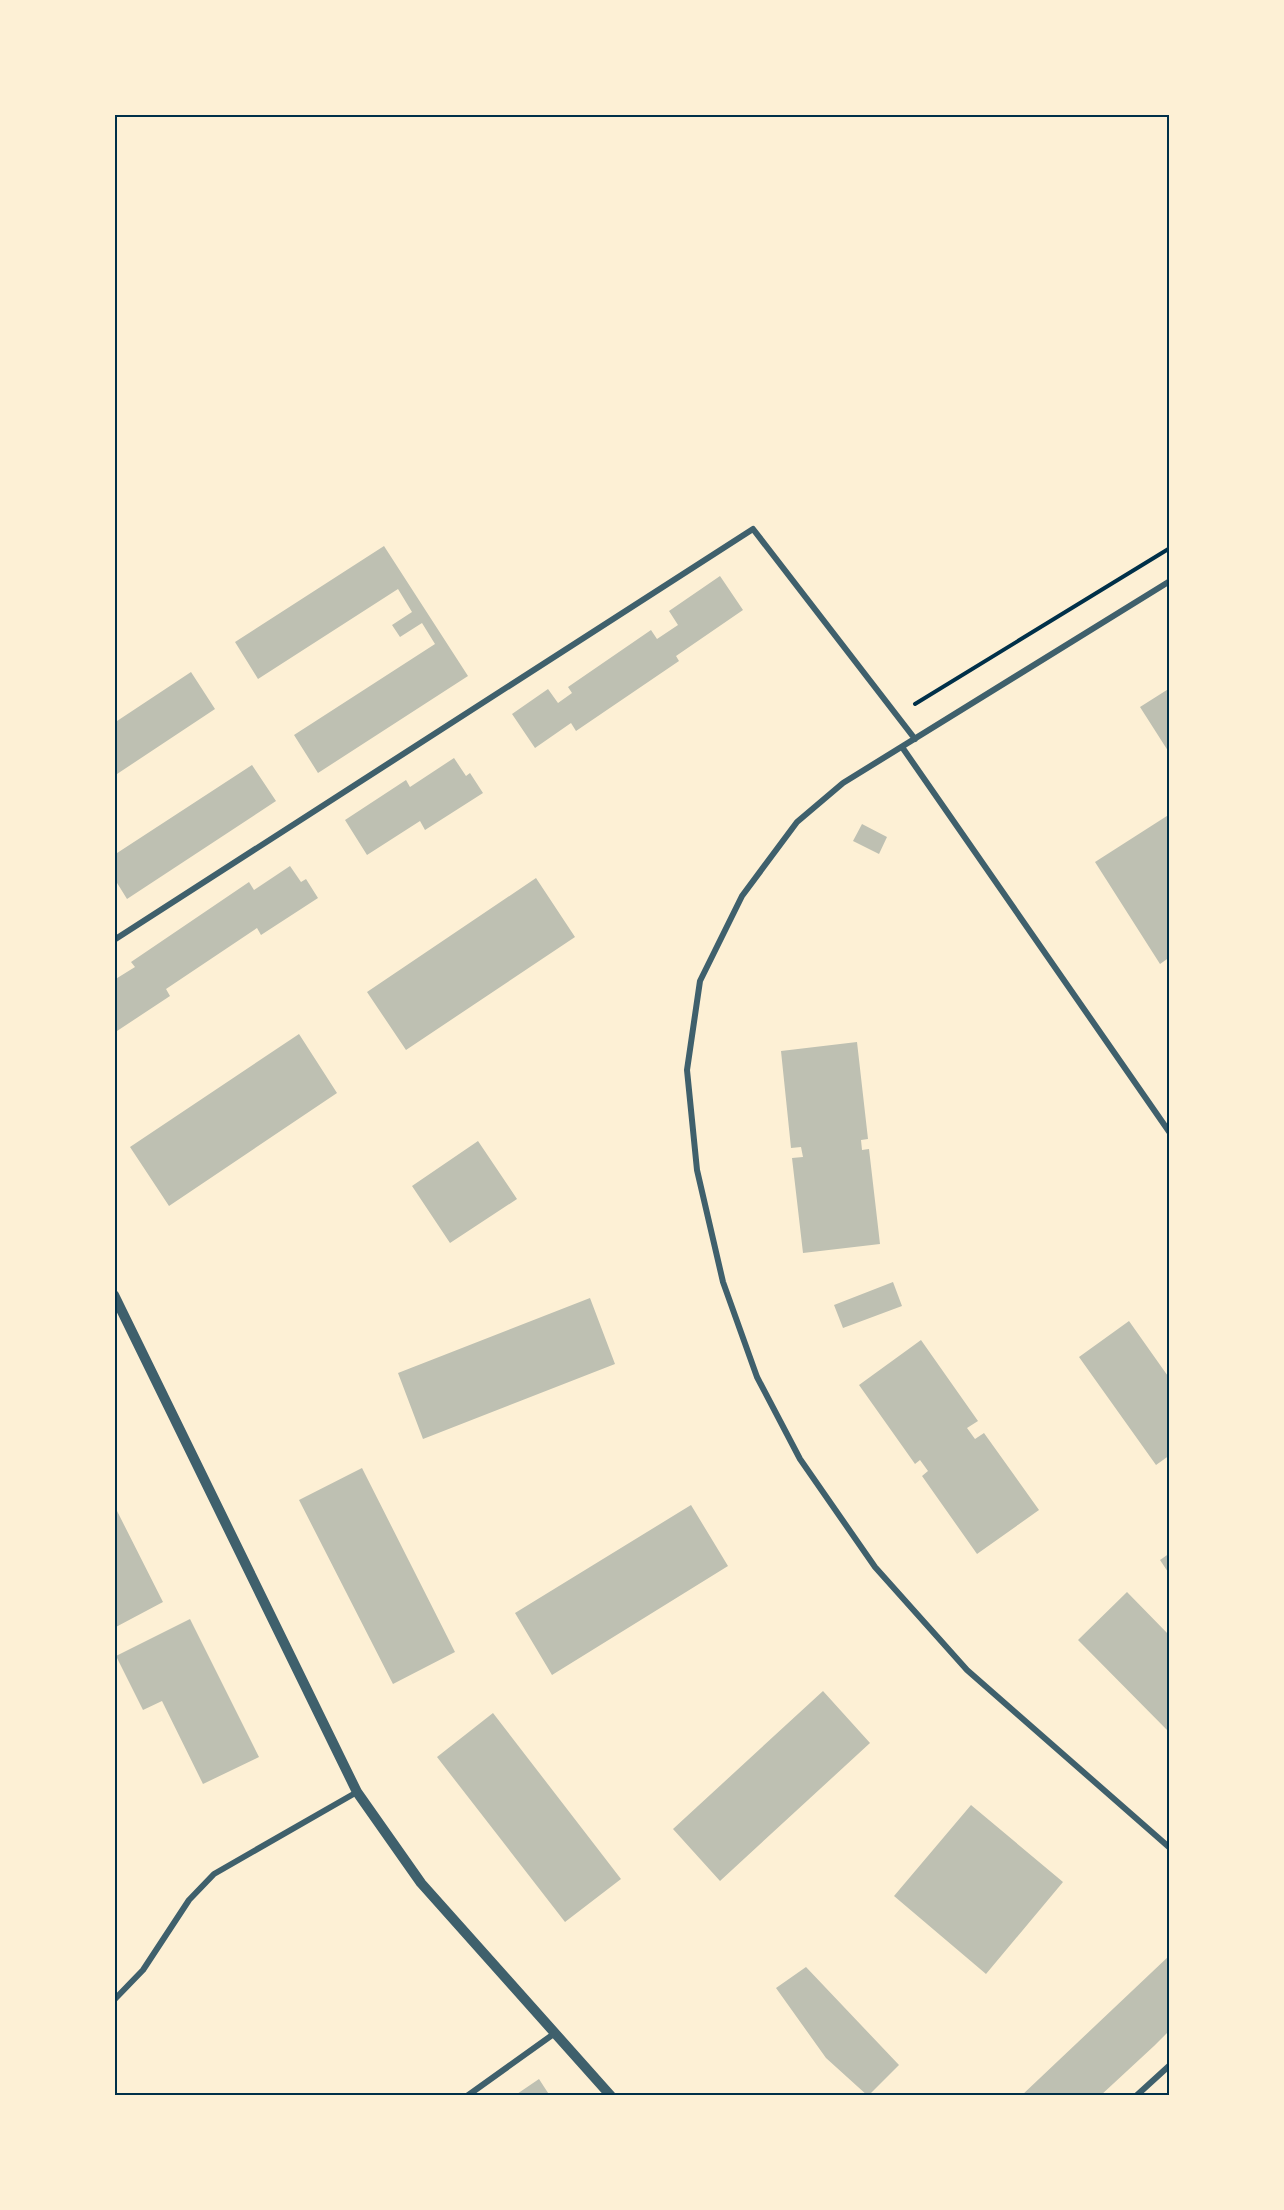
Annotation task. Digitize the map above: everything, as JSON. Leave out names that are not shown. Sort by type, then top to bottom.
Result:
[{"type":"street","points":[[114,940],[753,529],[915,739]]},
{"type":"street","points":[[1170,581],[843,783],[797,822],[742,896],[700,981],[687,1070],[698,1170],[723,1282],[757,1377],[795,1449],[875,1567],[967,1670],[1170,1848]]},
{"type":"street","points":[[902,747],[1170,1133]]},
{"type":"street","points":[[114,1295],[357,1792],[422,1883],[611,2096]]},
{"type":"street","points":[[114,2000],[144,1970],[189,1900],[214,1874],[357,1792]]},
{"type":"street","points":[[466,2096],[555,2033]]},
{"type":"street","points":[[1136,2096],[1170,2065]]},
{"type":"path","points":[[897,715],[1170,549]]},
{"type":"building","points":[[384,546],[468,676],[318,773],[294,735],[435,644],[422,623],[400,637],[392,625],[412,612],[398,589],[258,679],[235,642]]},
{"type":"building","points":[[720,576],[743,610],[676,656],[679,661],[576,731],[571,723],[535,748],[512,714],[548,689],[558,703],[572,693],[568,687],[651,630],[657,639],[678,625],[669,611]]},
{"type":"building","points":[[191,672],[215,709],[114,776],[114,723]]},
{"type":"building","points":[[1170,688],[1170,754],[1140,707]]},
{"type":"building","points":[[454,758],[466,776],[470,773],[483,793],[425,830],[420,821],[367,855],[345,820],[406,780],[410,787]]},
{"type":"building","points":[[252,765],[276,801],[127,899],[114,878],[114,855]]},
{"type":"building","points":[[1170,814],[1170,957],[1160,964],[1095,862]]},
{"type":"building","points":[[862,824],[887,837],[879,854],[853,841]]},
{"type":"building","points":[[290,866],[301,882],[306,879],[318,898],[261,935],[257,928],[166,989],[170,996],[114,1033],[114,980],[135,967],[131,962],[249,882],[254,890]]},
{"type":"building","points":[[536,878],[575,937],[406,1050],[367,992]]},
{"type":"building","points":[[299,1034],[337,1093],[169,1206],[130,1147]]},
{"type":"building","points":[[857,1042],[868,1139],[861,1140],[862,1150],[869,1149],[880,1244],[803,1253],[792,1158],[803,1157],[801,1147],[791,1148],[781,1051]]},
{"type":"building","points":[[478,1141],[517,1199],[450,1243],[412,1186]]},
{"type":"building","points":[[893,1282],[902,1306],[843,1328],[834,1305]]},
{"type":"building","points":[[590,1298],[615,1364],[423,1439],[398,1373]]},
{"type":"building","points":[[1129,1321],[1170,1379],[1170,1455],[1156,1465],[1079,1357]]},
{"type":"building","points":[[921,1340],[978,1421],[967,1428],[975,1439],[984,1433],[1039,1510],[977,1554],[922,1476],[928,1471],[920,1460],[915,1464],[859,1385]]},
{"type":"building","points":[[362,1468],[455,1652],[393,1684],[299,1500]]},
{"type":"building","points":[[114,1505],[163,1602],[114,1628]]},
{"type":"building","points":[[691,1505],[728,1566],[552,1675],[515,1613]]},
{"type":"building","points":[[1170,1553],[1170,1575],[1160,1560]]},
{"type":"building","points":[[1127,1592],[1170,1636],[1170,1733],[1078,1640]]},
{"type":"building","points":[[190,1619],[259,1757],[203,1784],[162,1701],[143,1710],[116,1656]]},
{"type":"building","points":[[823,1691],[870,1743],[720,1881],[673,1829]]},
{"type":"building","points":[[493,1713],[621,1879],[565,1922],[437,1757]]},
{"type":"building","points":[[971,1805],[1063,1882],[986,1974],[894,1896]]},
{"type":"building","points":[[1170,1955],[1170,2030],[1154,2046],[1100,2096],[1021,2096]]},
{"type":"building","points":[[806,1967],[899,2065],[868,2096],[826,2058],[776,1988]]},
{"type":"building","points":[[539,2079],[550,2096],[514,2096]]}]
